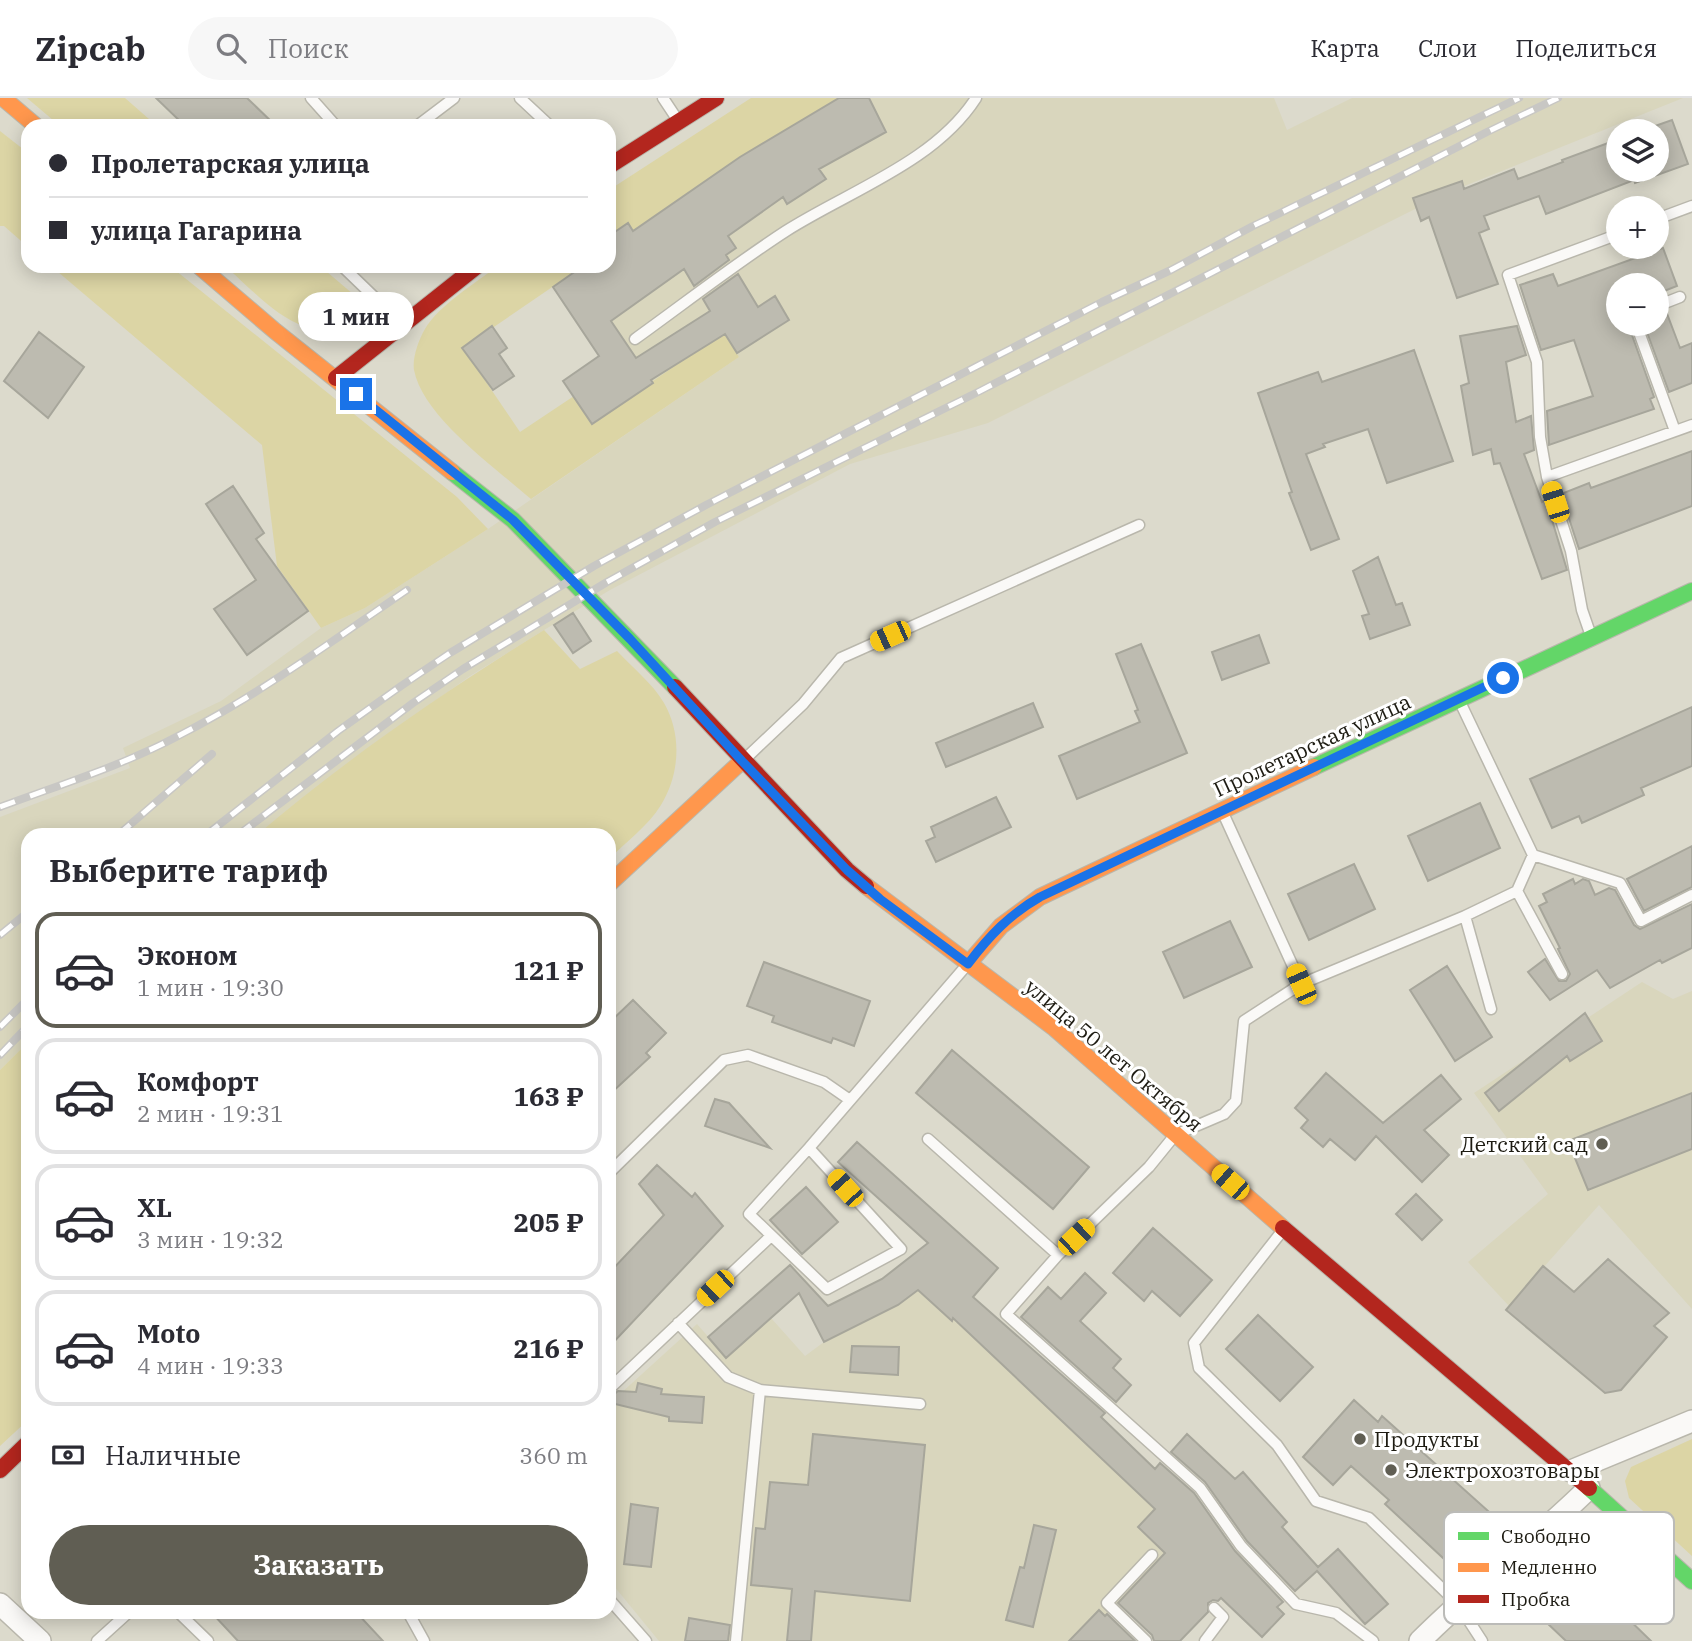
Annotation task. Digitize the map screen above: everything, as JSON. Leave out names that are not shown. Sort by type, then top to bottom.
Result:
[{"type":"main road","points":[[3,98],[28,119]]},
{"type":"main road","points":[[616,162],[716,98]]},
{"type":"main road","name":"улица 50 лет Октября","points":[[207,273],[275,331],[513,520],[630,639],[847,870],[880,899],[1053,1027],[1284,1229],[1571,1471],[1616,1512]]},
{"type":"main road","points":[[337,378],[468,273]]},
{"type":"main road","name":"Пролетарская улица","points":[[968,964],[990,934],[1018,910],[1222,810],[1592,636],[1692,592]]},
{"type":"main road","points":[[616,878],[742,761]]},
{"type":"main road","points":[[0,1471],[21,1451]]},
{"type":"main road","name":"улица 50 лет Октября","points":[[1674,1565],[1692,1581]]},
{"type":"street","points":[[1571,1471],[1692,1421]]},
{"type":"street","points":[[1565,1512],[1589,1488]]},
{"type":"street","points":[[0,1604],[40,1641]]},
{"type":"street","points":[[1420,1641],[1444,1618]]},
{"type":"lane","points":[[311,98],[330,119]]},
{"type":"lane","points":[[426,119],[454,98]]},
{"type":"lane","points":[[520,98],[542,119]]},
{"type":"lane","points":[[663,98],[678,122]]},
{"type":"lane","points":[[635,339],[787,231],[942,138],[976,98]]},
{"type":"lane","points":[[1669,215],[1692,206]]},
{"type":"lane","points":[[1592,636],[1582,610],[1571,551],[1547,477],[1540,437],[1537,362],[1508,275],[1606,239]]},
{"type":"lane","points":[[349,273],[403,325]]},
{"type":"lane","points":[[1669,301],[1680,297]]},
{"type":"lane","points":[[1640,336],[1675,431]]},
{"type":"lane","points":[[1547,477],[1692,425]]},
{"type":"lane","points":[[742,761],[803,704],[841,658],[1139,525]]},
{"type":"lane","points":[[1459,699],[1532,855],[1620,883],[1641,921],[1692,895]]},
{"type":"lane","points":[[1222,810],[1301,984]]},
{"type":"lane","points":[[1373,1641],[1336,1613],[1296,1604],[1241,1546],[1200,1488],[1006,1314],[1058,1255],[1149,1167],[1175,1135],[1224,1114],[1236,1101],[1244,1021],[1301,984],[1465,916],[1517,891],[1532,855]]},
{"type":"lane","points":[[1517,891],[1562,974]]},
{"type":"lane","points":[[1465,916],[1491,1009]]},
{"type":"lane","points":[[808,1148],[901,1248],[827,1289],[749,1214],[968,964]]},
{"type":"lane","points":[[616,1166],[724,1060],[748,1055],[824,1082],[850,1100]]},
{"type":"lane","points":[[928,1139],[1058,1255]]},
{"type":"lane","points":[[1284,1229],[1194,1343],[1199,1368],[1277,1445],[1316,1501],[1369,1518],[1444,1590]]},
{"type":"lane","points":[[616,1383],[771,1236]]},
{"type":"lane","points":[[678,1323],[728,1377],[760,1390],[920,1404]]},
{"type":"lane","points":[[736,1641],[760,1390]]},
{"type":"lane","points":[[1146,1641],[1107,1603],[1152,1555]]},
{"type":"lane","points":[[616,1607],[646,1641]]},
{"type":"lane","points":[[1205,1641],[1223,1617],[1214,1608]]},
{"type":"lane","points":[[97,1641],[121,1619]]},
{"type":"lane","points":[[185,1619],[208,1641]]},
{"type":"lane","points":[[412,1619],[424,1641]]},
{"type":"lane","points":[[1471,1624],[1482,1641]]},
{"type":"shaded area","points":[[27,98],[125,98],[149,119],[52,119]]},
{"type":"shaded area","points":[[751,98],[839,98],[740,157],[616,243],[616,185]]},
{"type":"shaded area","points":[[839,98],[1274,98],[1287,130],[1352,98],[1683,98],[1631,119],[1606,119],[1606,129],[1447,193],[988,423],[850,464],[610,590],[470,676],[358,756],[266,828],[21,828],[21,1049],[0,1070],[0,817],[130,768],[123,748],[221,701],[321,628],[365,608],[488,529],[739,357],[726,335],[683,360],[592,424],[563,381],[599,356],[553,287],[573,273],[616,273],[616,256],[633,231],[740,157]]},
{"type":"shaded area","points":[[0,131],[21,148],[21,241],[4,226],[0,226]]},
{"type":"shaded area","points":[[59,273],[179,273],[457,497],[488,529],[365,608],[321,628],[277,566],[262,445]]},
{"type":"shaded area","points":[[233,273],[328,273],[373,311],[348,322],[312,328],[283,316]]},
{"type":"shaded area","points":[[488,273],[573,273],[463,348],[520,432],[574,396],[592,424],[725,334],[739,357],[531,499],[446,423],[420,388],[414,370],[418,343],[431,320],[448,303]]},
{"type":"shaded area","points":[[544,630],[580,669],[617,651],[659,696],[674,728],[675,767],[661,805],[650,820],[616,853],[616,828],[266,828],[396,727]]},
{"type":"shaded area","name":"Детский сад","points":[[1642,982],[1673,999],[1692,991],[1692,1309],[1599,1205],[1509,1306],[1468,1262],[1548,1194],[1474,1093]]},
{"type":"shaded area","points":[[21,1049],[21,1426],[0,1446],[0,1070]]},
{"type":"shaded area","points":[[918,1289],[962,1327],[1155,1509],[1138,1527],[1165,1553],[1105,1616],[1099,1610],[1069,1641],[659,1641],[616,1589],[616,1398],[697,1324],[726,1357],[771,1318],[805,1356],[824,1342],[898,1305]]},
{"type":"shaded area","points":[[1692,1439],[1692,1556],[1674,1539],[1674,1512],[1644,1512],[1629,1498],[1625,1481],[1631,1467]]},
{"type":"building","points":[[156,98],[247,98],[269,119],[178,119]]},
{"type":"building","points":[[839,98],[869,98],[886,132],[819,169],[826,179],[787,204],[783,197],[728,236],[736,248],[726,255],[729,260],[694,286],[684,269],[611,321],[636,358],[710,311],[703,299],[738,274],[758,307],[775,296],[789,320],[737,353],[725,334],[651,380],[653,383],[592,424],[563,381],[599,356],[553,287],[573,273],[616,273],[616,231],[628,223],[633,231],[740,157]]},
{"type":"building","points":[[1672,120],[1688,164],[1669,171],[1669,121]]},
{"type":"building","points":[[1606,144],[1606,182],[1629,182],[1546,214],[1539,196],[1484,216],[1489,229],[1479,233],[1498,284],[1457,298],[1429,217],[1421,221],[1413,198],[1462,181],[1464,189],[1514,169],[1518,179],[1563,162],[1562,160]]},
{"type":"building","points":[[1633,259],[1667,259],[1677,286],[1669,289],[1669,273],[1606,273],[1606,336],[1632,336],[1654,397],[1650,399],[1654,409],[1549,445],[1547,411],[1593,396],[1574,340],[1541,350],[1520,285],[1553,274],[1558,286]]},
{"type":"building","points":[[1669,319],[1680,348],[1692,343],[1692,383],[1669,392],[1648,336],[1669,336]]},
{"type":"building","points":[[492,326],[507,348],[499,354],[514,376],[493,390],[462,348]]},
{"type":"building","points":[[1517,326],[1526,355],[1506,362],[1516,422],[1531,416],[1534,450],[1524,454],[1542,502],[1546,500],[1567,570],[1542,579],[1500,463],[1494,464],[1491,449],[1473,455],[1461,386],[1469,383],[1460,336]]},
{"type":"building","points":[[39,332],[84,367],[48,418],[4,381]]},
{"type":"building","points":[[1414,350],[1453,461],[1387,483],[1368,429],[1323,444],[1325,447],[1306,454],[1339,539],[1311,550],[1289,493],[1292,492],[1258,393],[1318,372],[1322,382]]},
{"type":"building","points":[[1692,451],[1692,506],[1579,549],[1561,494],[1589,483],[1591,488]]},
{"type":"building","points":[[233,486],[264,533],[256,539],[308,611],[247,655],[214,609],[256,580],[206,504]]},
{"type":"building","points":[[1378,557],[1396,605],[1402,603],[1410,625],[1370,639],[1362,616],[1369,614],[1353,571]]},
{"type":"building","points":[[573,613],[591,641],[573,653],[554,625]]},
{"type":"building","points":[[1259,635],[1269,663],[1222,680],[1212,652]]},
{"type":"building","points":[[1141,644],[1187,753],[1077,799],[1059,756],[1140,722],[1135,711],[1138,710],[1116,654]]},
{"type":"building","points":[[1033,703],[1043,727],[946,767],[936,743]]},
{"type":"building","points":[[1692,707],[1692,766],[1641,788],[1644,795],[1582,823],[1579,816],[1552,828],[1530,779]]},
{"type":"building","points":[[996,797],[1011,827],[936,862],[926,841],[935,837],[931,827]]},
{"type":"building","points":[[1480,803],[1500,848],[1428,881],[1408,836]]},
{"type":"building","points":[[1692,846],[1692,887],[1644,911],[1627,879]]},
{"type":"building","points":[[1354,864],[1375,909],[1309,940],[1288,894]]},
{"type":"building","points":[[1573,879],[1575,884],[1583,879],[1589,881],[1595,895],[1609,888],[1615,890],[1634,925],[1640,929],[1692,904],[1692,948],[1662,963],[1660,960],[1610,988],[1597,970],[1550,1000],[1528,972],[1545,959],[1559,981],[1566,981],[1570,974],[1539,906],[1547,902],[1543,894]]},
{"type":"building","points":[[1230,921],[1252,967],[1184,998],[1163,952]]},
{"type":"building","points":[[764,962],[870,1001],[854,1046],[833,1038],[831,1043],[772,1022],[774,1016],[747,1006]]},
{"type":"building","points":[[1447,966],[1492,1037],[1455,1061],[1410,990]]},
{"type":"building","points":[[633,1000],[666,1033],[646,1053],[650,1057],[616,1089],[616,1016]]},
{"type":"building","points":[[1585,1013],[1602,1041],[1570,1061],[1567,1056],[1499,1111],[1485,1093]]},
{"type":"building","points":[[952,1050],[1089,1167],[1053,1209],[916,1093]]},
{"type":"building","points":[[1326,1073],[1383,1123],[1441,1075],[1461,1099],[1424,1130],[1449,1155],[1422,1182],[1376,1136],[1355,1160],[1330,1139],[1323,1147],[1301,1128],[1308,1120],[1295,1108]]},
{"type":"building","points":[[1692,1093],[1692,1149],[1588,1190],[1568,1141]]},
{"type":"building","points":[[715,1099],[729,1103],[770,1148],[705,1126]]},
{"type":"building","points":[[857,1142],[998,1268],[973,1297],[1105,1413],[1101,1417],[1155,1469],[1160,1463],[1194,1493],[1235,1551],[1283,1602],[1277,1607],[1284,1614],[1262,1637],[1221,1598],[1208,1603],[1208,1612],[1180,1641],[1154,1641],[1152,1635],[1118,1603],[1165,1553],[1138,1527],[1155,1509],[953,1318],[952,1321],[918,1290],[898,1305],[824,1342],[799,1293],[726,1358],[708,1337],[790,1265],[828,1306],[882,1279],[928,1243],[838,1162]]},
{"type":"building","points":[[657,1165],[692,1197],[695,1193],[723,1226],[616,1340],[616,1266],[664,1215],[639,1184]]},
{"type":"building","points":[[806,1187],[838,1222],[802,1254],[770,1220]]},
{"type":"building","points":[[1416,1194],[1442,1220],[1422,1240],[1396,1214]]},
{"type":"building","points":[[1153,1228],[1212,1280],[1180,1316],[1152,1291],[1144,1301],[1113,1273]]},
{"type":"building","points":[[1608,1259],[1669,1313],[1654,1326],[1667,1337],[1621,1390],[1605,1393],[1506,1310],[1543,1266],[1574,1292]]},
{"type":"building","points":[[1085,1273],[1106,1293],[1080,1321],[1121,1359],[1113,1368],[1131,1385],[1116,1402],[1021,1317],[1048,1287],[1061,1299]]},
{"type":"building","points":[[1258,1315],[1313,1367],[1280,1401],[1226,1349]]},
{"type":"building","points":[[852,1346],[899,1347],[898,1375],[850,1372]]},
{"type":"building","points":[[638,1383],[662,1389],[661,1394],[704,1397],[702,1423],[669,1421],[669,1417],[616,1404],[618,1391],[636,1392]]},
{"type":"building","points":[[1354,1400],[1378,1422],[1382,1416],[1489,1512],[1444,1512],[1444,1559],[1385,1504],[1389,1500],[1351,1466],[1333,1485],[1303,1457]]},
{"type":"building","points":[[813,1434],[925,1445],[910,1601],[815,1591],[811,1641],[787,1641],[792,1589],[751,1585],[756,1528],[765,1529],[770,1482],[808,1485]]},
{"type":"building","points":[[1187,1434],[1235,1479],[1243,1472],[1287,1522],[1282,1527],[1318,1567],[1338,1549],[1388,1604],[1365,1624],[1317,1571],[1295,1591],[1247,1541],[1205,1482],[1171,1452]]},
{"type":"building","points":[[631,1504],[658,1508],[651,1567],[624,1564]]},
{"type":"building","points":[[1034,1525],[1056,1530],[1033,1627],[1006,1620],[1020,1567],[1024,1568]]},
{"type":"building","points":[[1099,1610],[1105,1616],[1107,1614],[1135,1641],[1069,1641]]},
{"type":"building","points":[[689,1618],[730,1625],[728,1641],[685,1641]]},
{"type":"building","points":[[218,1619],[363,1619],[383,1641],[238,1641]]},
{"type":"building","points":[[1548,1624],[1633,1624],[1651,1641],[1566,1641]]},
{"type":"railway","points":[[215,828],[338,731],[401,686],[450,653],[594,566],[706,505],[1102,302],[1519,98]]},
{"type":"railway","points":[[247,828],[413,703],[463,669],[607,582],[715,522],[1558,98]]},
{"type":"railway","points":[[0,807],[135,757],[208,720],[295,667],[407,590]]},
{"type":"railway","points":[[126,828],[212,754]]},
{"type":"railway","points":[[0,935],[21,918]]},
{"type":"railway","points":[[0,1027],[21,1006]]},
{"type":"railway","points":[[0,1055],[21,1033]]},
{"type":"traffic: fast","points":[[452,472],[513,520],[675,687]]},
{"type":"traffic: fast","points":[[1314,767],[1692,591]]},
{"type":"traffic: fast","points":[[1589,1488],[1616,1512]]},
{"type":"traffic: fast","points":[[1674,1565],[1692,1581]]},
{"type":"traffic: slow","points":[[3,98],[28,119]]},
{"type":"traffic: slow","points":[[207,273],[275,331],[452,472]]},
{"type":"traffic: slow","points":[[616,878],[742,761]]},
{"type":"traffic: slow","points":[[968,964],[1001,926],[1040,897],[1314,767]]},
{"type":"traffic: slow","points":[[866,886],[1053,1027],[1283,1228]]},
{"type":"traffic: jam","points":[[616,162],[716,98]]},
{"type":"traffic: jam","points":[[336,378],[468,273]]},
{"type":"traffic: jam","points":[[675,687],[847,870],[866,886]]},
{"type":"traffic: jam","points":[[1283,1228],[1589,1488]]},
{"type":"traffic: jam","points":[[0,1470],[21,1450]]},
{"type":"place","name":"Детский сад","points":[[1602,1144]]},
{"type":"place","name":"Продукты","points":[[1360,1439]]},
{"type":"place","name":"Электрохозтовары","points":[[1391,1470]]},
{"type":"route","points":[[356,394],[513,520],[630,639],[847,870],[880,899],[968,964],[990,934],[1018,910],[1040,897],[1503,678]]}]
